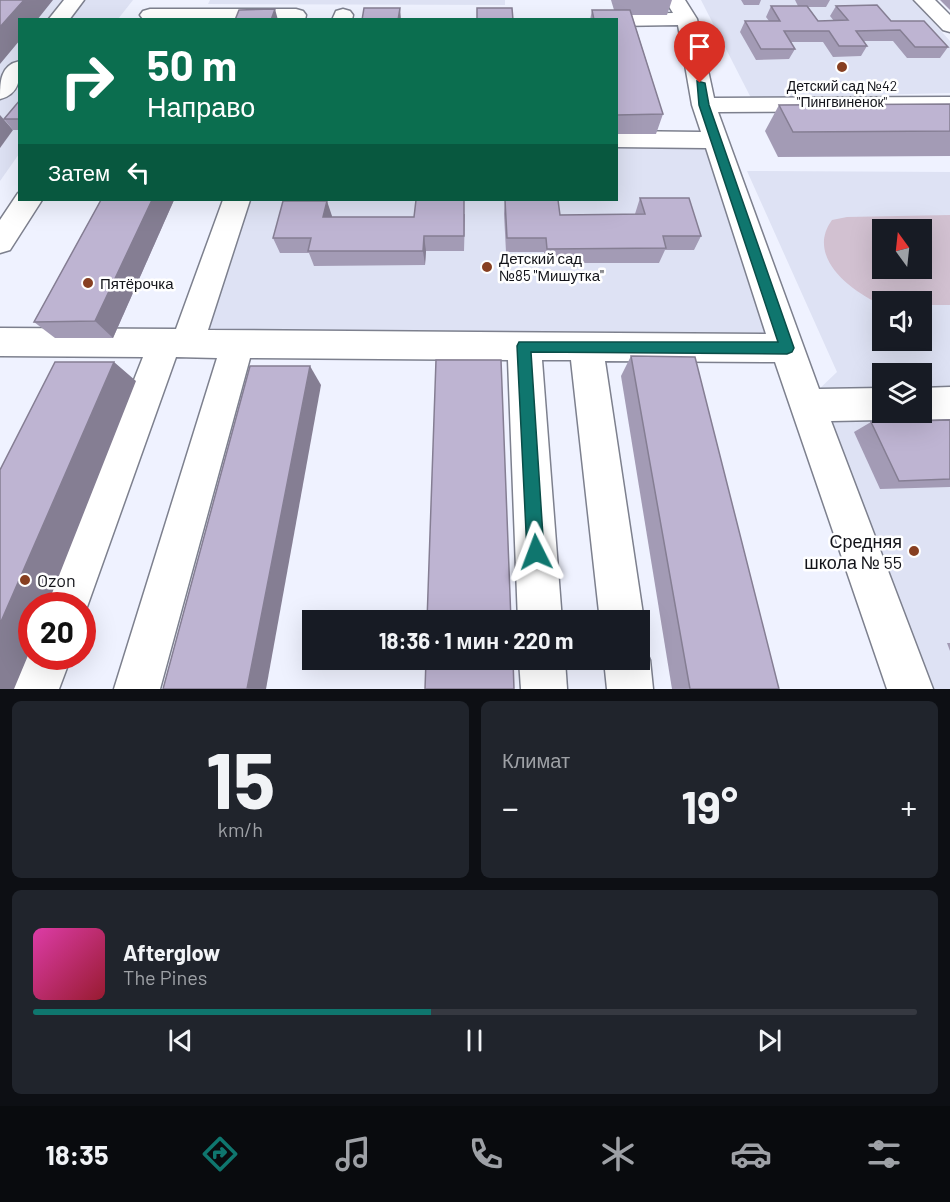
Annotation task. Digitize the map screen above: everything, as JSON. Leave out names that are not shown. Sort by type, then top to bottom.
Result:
[{"type":"street","points":[[60,18],[74,0]]},
{"type":"street","points":[[924,0],[950,26]]},
{"type":"street","points":[[618,20],[681,9],[704,105],[806,405],[910,689]]},
{"type":"street","points":[[152,11],[296,15],[295,18]]},
{"type":"street","points":[[0,92],[18,70]]},
{"type":"street","points":[[704,105],[950,104]]},
{"type":"street","points":[[618,140],[716,140]]},
{"type":"street","points":[[0,242],[27,201]]},
{"type":"street","points":[[73,592],[237,201]]},
{"type":"street","points":[[0,342],[787,348]]},
{"type":"street","points":[[137,689],[238,343]]},
{"type":"street","points":[[524,346],[539,610]]},
{"type":"street","points":[[586,346],[621,610]]},
{"type":"street","points":[[932,404],[950,403]]},
{"type":"street","points":[[806,405],[872,404]]},
{"type":"street","points":[[36,689],[43,670]]},
{"type":"street","points":[[543,670],[544,689]]},
{"type":"street","points":[[628,670],[630,689]]},
{"type":"shaded area","points":[[0,0],[133,0],[119,18],[18,18],[18,155],[0,181]]},
{"type":"shaded area","points":[[210,0],[505,0],[505,5],[208,4]]},
{"type":"shaded area","name":"Детский сад №42 \"Пингвиненок\"","points":[[701,0],[913,0],[950,41],[950,93],[751,98]]},
{"type":"shaded area","name":"Детский сад №85 \"Мишутка\"","points":[[618,145],[704,145],[776,339],[205,334],[247,201],[618,201]]},
{"type":"shaded area","name":"Средняя школа № 55","points":[[747,171],[950,172],[950,689],[934,689],[815,393],[837,372]]},
{"type":"shaded area","points":[[950,215],[950,305],[932,305],[932,291],[872,291],[872,300],[858,291],[836,272],[828,260],[824,247],[825,234],[832,220],[847,217]]},
{"type":"building","points":[[0,0],[24,0],[0,27]]},
{"type":"building","points":[[877,5],[891,21],[924,21],[948,47],[915,47],[900,30],[856,31],[867,46],[839,46],[829,31],[784,31],[795,49],[761,49],[745,21],[780,21],[771,6],[807,6],[818,21],[848,20],[836,6]]},
{"type":"building","points":[[364,8],[400,8],[398,18],[362,18]]},
{"type":"building","points":[[477,8],[512,8],[513,18],[477,18]]},
{"type":"building","points":[[275,9],[272,18],[236,18],[239,10]]},
{"type":"building","points":[[592,10],[630,10],[663,114],[618,115],[618,18],[594,18]]},
{"type":"building","points":[[18,102],[18,119],[4,119]]},
{"type":"building","points":[[950,104],[950,131],[793,132],[779,105]]},
{"type":"building","points":[[640,198],[689,198],[701,236],[663,236],[666,248],[547,249],[546,238],[507,238],[505,201],[558,201],[560,215],[645,214]]},
{"type":"building","points":[[100,201],[152,201],[95,321],[34,322]]},
{"type":"building","points":[[283,201],[327,201],[323,217],[414,217],[416,201],[464,201],[464,236],[424,236],[423,251],[308,251],[311,238],[273,238]]},
{"type":"building","points":[[631,356],[695,357],[779,689],[690,689]]},
{"type":"building","points":[[436,360],[501,360],[511,610],[427,610]]},
{"type":"building","points":[[55,362],[114,362],[0,624],[0,470]]},
{"type":"building","points":[[250,366],[310,366],[247,689],[163,689]]},
{"type":"building","points":[[932,420],[950,420],[950,479],[899,481],[871,422],[932,423]]},
{"type":"building","points":[[426,670],[513,670],[514,689],[425,689]]},
{"type":"place","name":"Детский сад №42 \"Пингвиненок\"","points":[[842,67]]},
{"type":"place","name":"Детский сад №85 \"Мишутка\"","points":[[487,267]]},
{"type":"place","name":"Пятёрочка","points":[[88,283]]},
{"type":"place","name":"Средняя школа № 55","points":[[914,551]]},
{"type":"place","name":"Ozon","points":[[25,580]]},
{"type":"route","points":[[536,552],[524,346],[787,348],[704,105],[700,83]]}]
